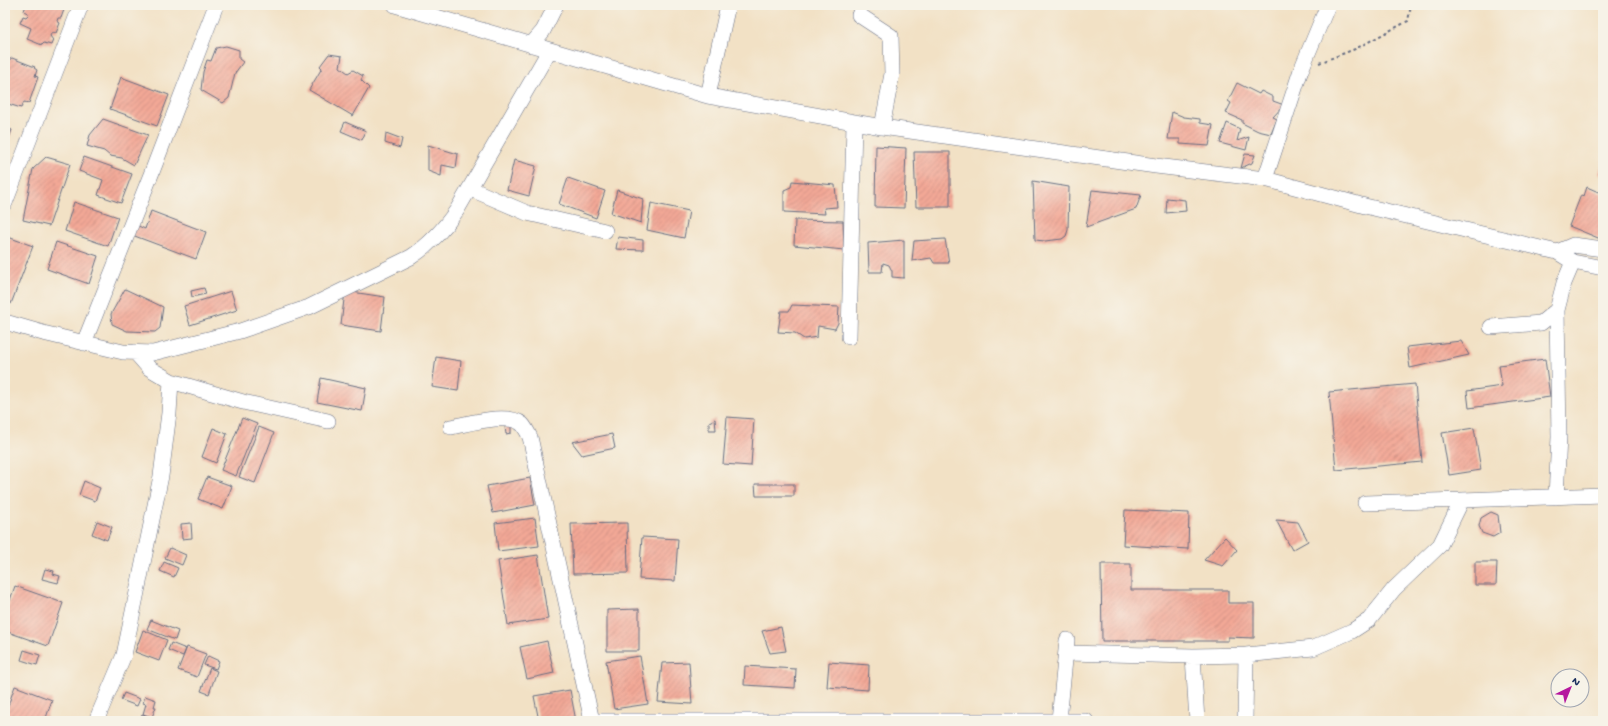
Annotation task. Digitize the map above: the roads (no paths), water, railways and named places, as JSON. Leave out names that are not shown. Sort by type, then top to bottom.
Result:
[{"type":"street","points":[[5,203],[81,5]]},
{"type":"street","points":[[84,342],[152,172],[216,5]]},
{"type":"street","points":[[395,5],[548,51],[708,96],[882,127],[1156,166],[1265,179],[1365,206],[1557,252],[1574,262],[1603,268]]},
{"type":"street","points":[[531,45],[543,31],[556,5]]},
{"type":"street","points":[[708,96],[728,5]]},
{"type":"street","points":[[1265,179],[1301,70],[1328,5]]},
{"type":"street","points":[[859,15],[891,36],[892,74],[882,127]]},
{"type":"street","points":[[5,322],[123,352],[153,353],[240,331],[315,304],[411,257],[426,247],[445,228],[471,190],[548,51]]},
{"type":"street","points":[[850,337],[854,122]]},
{"type":"street","points":[[471,190],[527,213],[605,231]]},
{"type":"street","points":[[1557,252],[1573,245],[1603,249]]},
{"type":"street","points":[[1556,497],[1559,437],[1557,310],[1564,283],[1574,262]]},
{"type":"street","points":[[1491,327],[1541,323],[1557,310]]},
{"type":"street","points":[[136,352],[149,368],[171,381],[243,402],[328,421]]},
{"type":"street","points":[[96,721],[126,648],[161,476],[169,413],[171,381]]},
{"type":"street","points":[[451,427],[494,419],[508,419],[522,424],[530,437],[592,721],[1086,721]]},
{"type":"street","points":[[1365,503],[1603,496]]},
{"type":"street","points":[[1059,720],[1067,647],[1193,656],[1246,655],[1313,648],[1352,632],[1369,620],[1394,589],[1440,545],[1462,500]]},
{"type":"street","points":[[1245,721],[1246,655]]},
{"type":"street","points":[[1193,656],[1197,721]]}]
